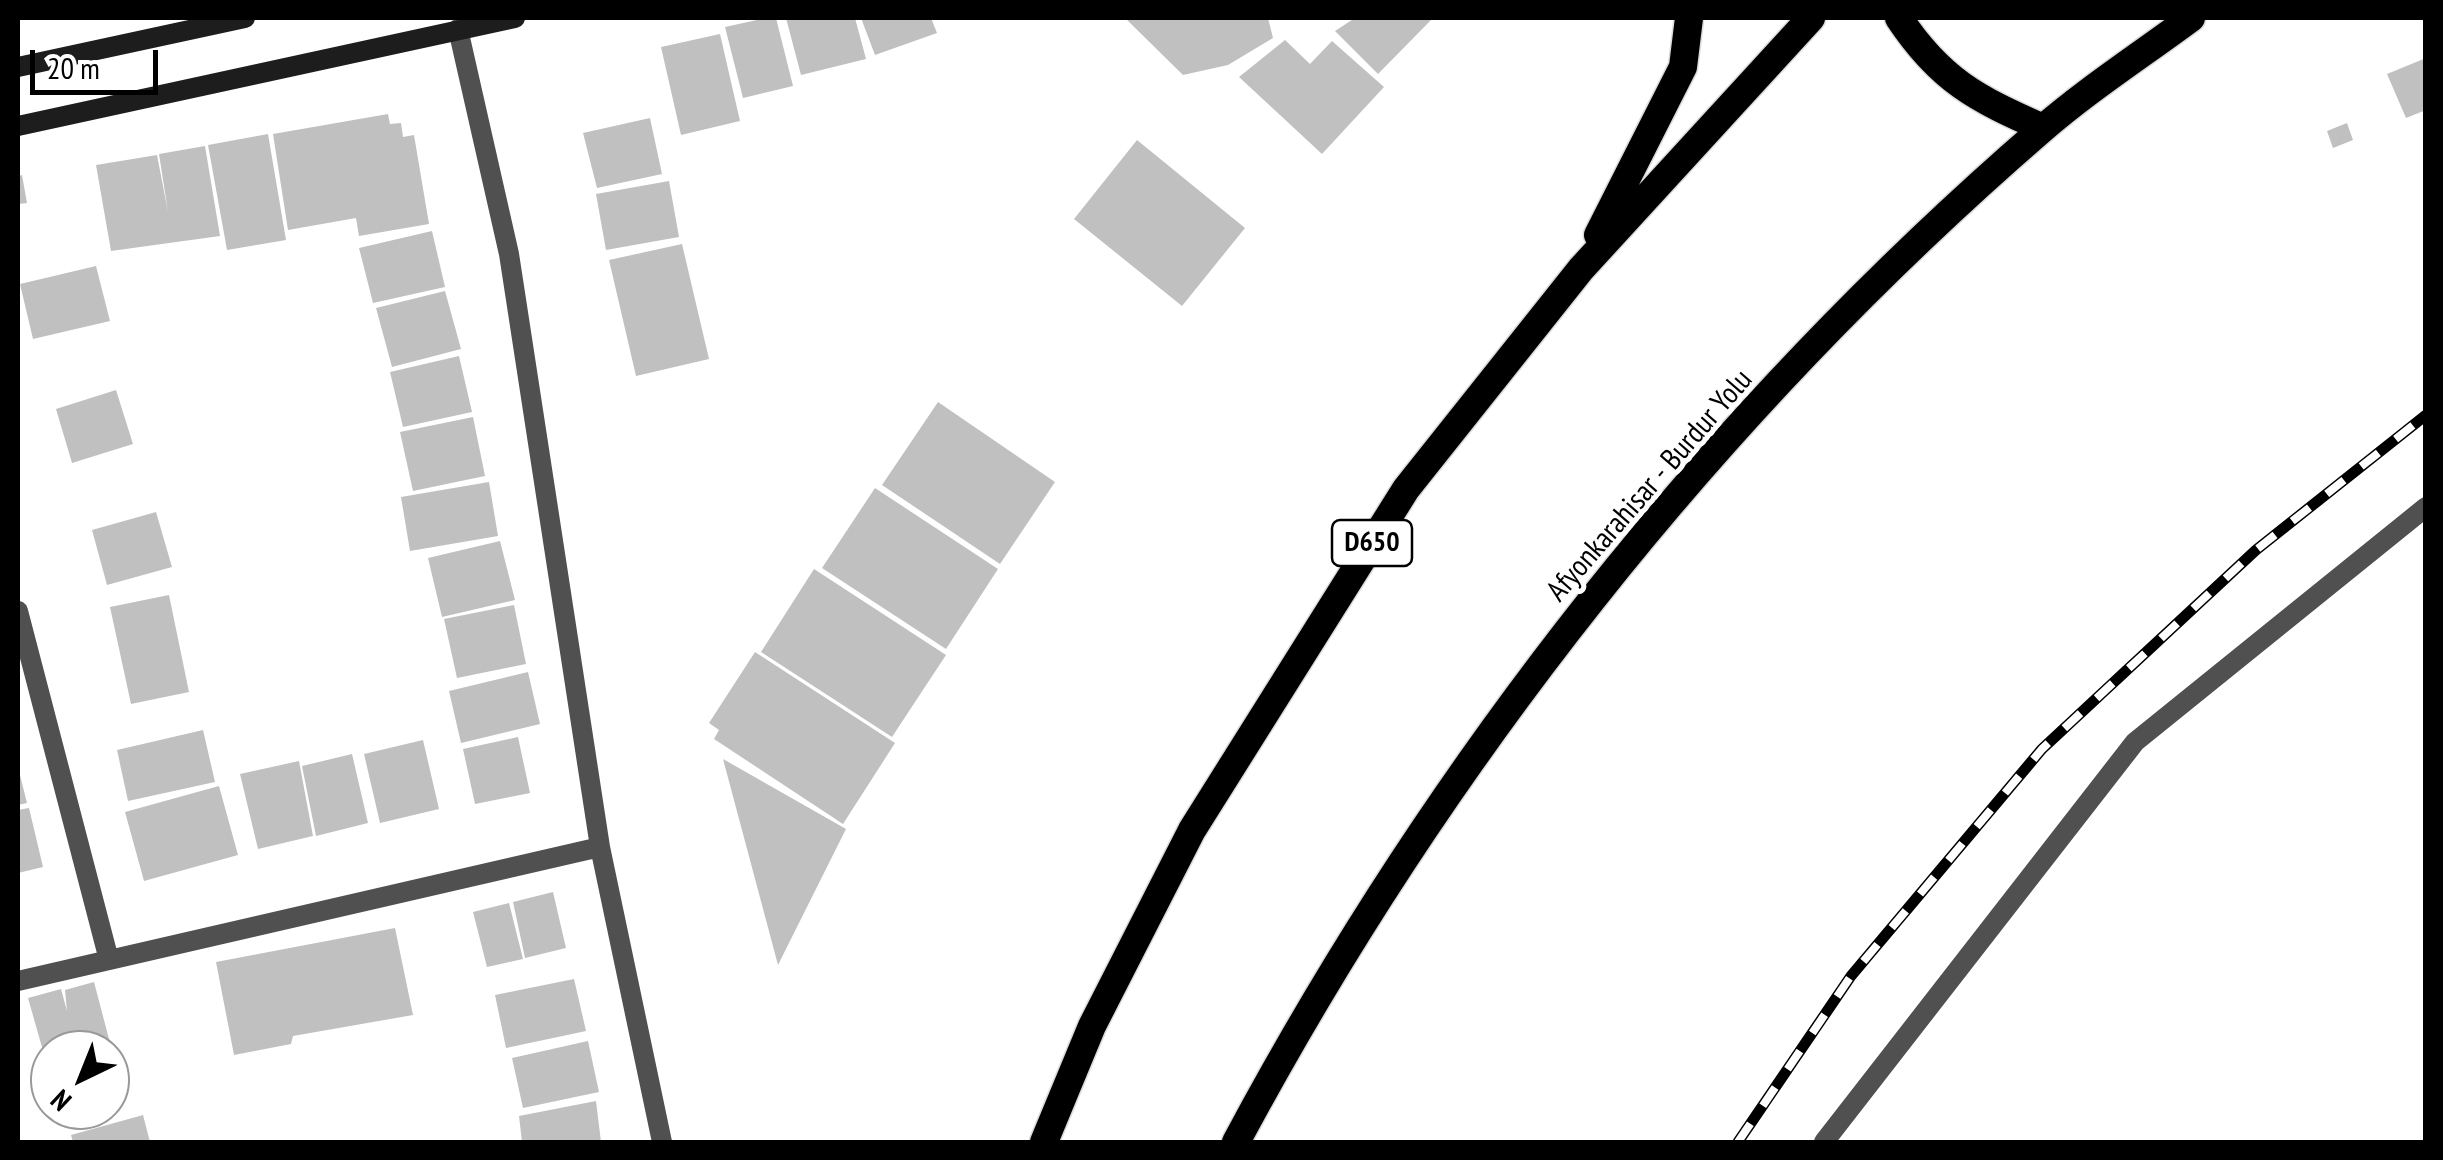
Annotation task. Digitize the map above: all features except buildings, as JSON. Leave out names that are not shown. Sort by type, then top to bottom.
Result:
[{"type":"highway","points":[[1581,268],[1683,67],[1689,18]]},
{"type":"highway","name":"D650","points":[[1044,1142],[1092,1026],[1192,830],[1406,489],[1581,268],[1811,18]]},
{"type":"highway","points":[[1900,18],[1914,41],[1972,97],[2043,128]]},
{"type":"highway","name":"Afyonkarahisar - Burdur Yolu","points":[[1236,1142],[1297,1029],[1418,832],[1616,565],[1834,329],[2043,128],[2191,18]]},
{"type":"main road","points":[[18,68],[245,18]]},
{"type":"main road","points":[[18,126],[514,18]]},
{"type":"street","points":[[458,29],[509,254],[600,847],[662,1142]]},
{"type":"street","points":[[1824,1142],[2134,742],[2426,507]]},
{"type":"street","points":[[18,611],[23,654],[108,960]]},
{"type":"street","points":[[18,981],[600,847]]},
{"type":"railway","points":[[1738,1142],[1851,976],[2042,749],[2256,550],[2426,415]]}]
